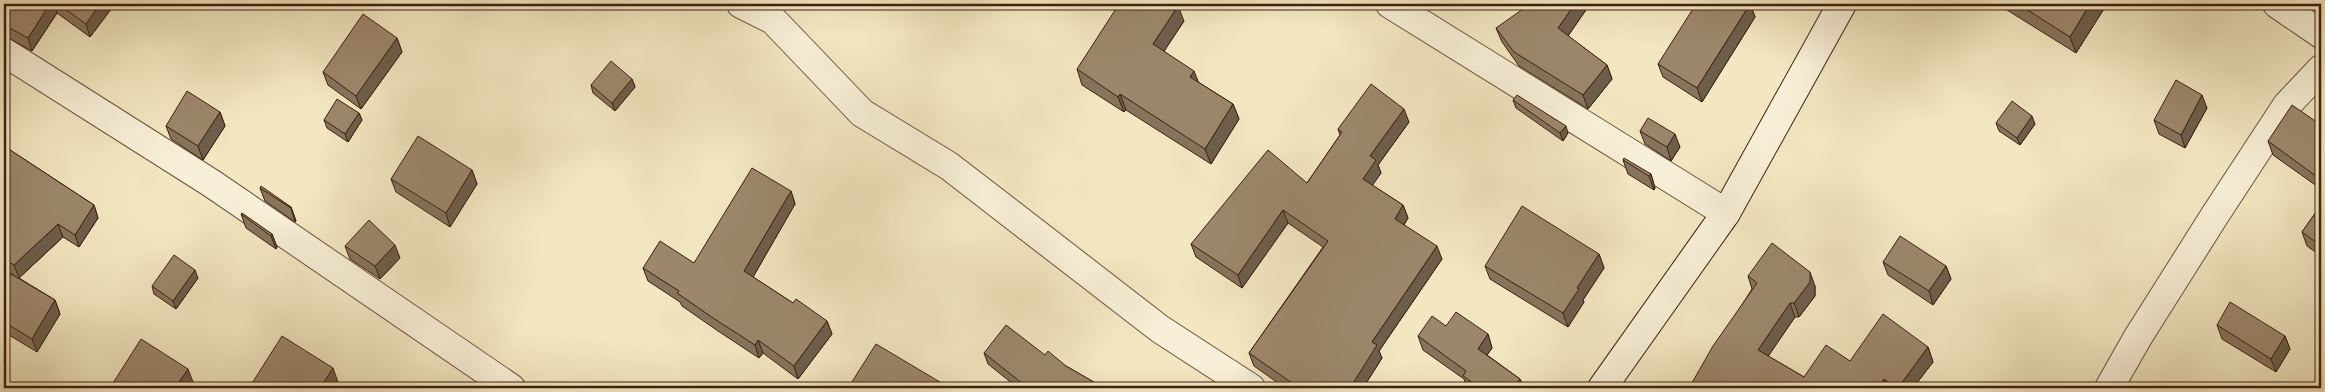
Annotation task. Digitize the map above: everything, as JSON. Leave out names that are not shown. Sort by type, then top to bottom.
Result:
[{"type":"street","points":[[741,4],[773,20],[862,114],[950,166],[1160,329],[1251,388]]},
{"type":"street","points":[[1390,4],[1726,213]]},
{"type":"street","points":[[1602,388],[1726,213],[1842,4]]},
{"type":"street","points":[[2276,4],[2321,34]]},
{"type":"street","points":[[4,52],[211,183],[511,388]]},
{"type":"street","points":[[2108,388],[2215,214],[2288,105],[2321,69]]},
{"type":"building","points":[[4,4],[50,4],[28,38],[4,25]]},
{"type":"building","points":[[58,4],[100,4],[86,24]]},
{"type":"building","points":[[1119,4],[1175,4],[1178,6],[1153,44],[1194,71],[1190,77],[1233,104],[1205,149],[1120,94],[1118,97],[1077,69]]},
{"type":"building","points":[[1530,4],[1575,4],[1558,28],[1607,65],[1583,95],[1514,52],[1496,28]]},
{"type":"building","points":[[1696,4],[1750,4],[1697,88],[1658,64]]},
{"type":"building","points":[[2018,4],[2090,4],[2070,37]]},
{"type":"building","points":[[363,14],[397,38],[356,96],[323,72]]},
{"type":"building","points":[[611,61],[632,79],[612,103],[591,85]]},
{"type":"building","points":[[2176,80],[2202,95],[2181,135],[2154,120]]},
{"type":"building","points":[[1371,84],[1404,109],[1370,156],[1376,160],[1363,179],[1403,205],[1395,219],[1437,246],[1372,342],[1377,345],[1350,388],[1299,388],[1249,353],[1328,241],[1283,210],[1238,275],[1191,244],[1268,150],[1307,183],[1342,132],[1338,129]]},
{"type":"building","points":[[187,91],[220,112],[198,146],[166,126]]},
{"type":"building","points":[[1517,95],[1566,126],[1560,133],[1513,100]]},
{"type":"building","points":[[337,99],[359,113],[345,134],[324,120]]},
{"type":"building","points":[[2012,101],[2032,116],[2017,138],[1996,123]]},
{"type":"building","points":[[2292,105],[2321,125],[2320,179],[2268,141]]},
{"type":"building","points":[[1648,118],[1675,134],[1667,147],[1640,131]]},
{"type":"building","points":[[418,136],[472,170],[446,213],[391,179]]},
{"type":"building","points":[[4,146],[94,205],[75,235],[58,224],[14,265],[4,259]]},
{"type":"building","points":[[1624,158],[1651,174],[1649,176],[1623,160]]},
{"type":"building","points":[[752,168],[791,191],[744,271],[793,303],[796,299],[827,321],[794,366],[758,340],[755,345],[713,318],[677,293],[679,291],[643,268],[660,241],[694,263]]},
{"type":"building","points":[[261,186],[291,207],[291,208],[260,188]]},
{"type":"building","points":[[2321,205],[2321,246],[2302,232]]},
{"type":"building","points":[[1522,206],[1599,254],[1563,313],[1485,266]]},
{"type":"building","points":[[241,214],[272,234],[271,236]]},
{"type":"building","points":[[369,220],[395,245],[375,266],[345,246]]},
{"type":"building","points":[[1900,236],[1946,266],[1929,291],[1883,262]]},
{"type":"building","points":[[1772,243],[1810,272],[1810,282],[1794,303],[1790,303],[1758,350],[1804,377],[1826,345],[1850,361],[1883,314],[1928,347],[1898,388],[1884,379],[1877,388],[1689,388],[1713,346],[1757,283],[1748,276]]},
{"type":"building","points":[[174,255],[195,270],[173,301],[152,286]]},
{"type":"building","points":[[11,274],[55,300],[32,339],[4,322],[4,286]]},
{"type":"building","points":[[2230,302],[2285,336],[2271,359],[2217,325]]},
{"type":"building","points":[[1456,312],[1488,334],[1478,349],[1520,379],[1514,388],[1480,388],[1463,376],[1466,371],[1418,336],[1432,316],[1446,326]]},
{"type":"building","points":[[1006,325],[1045,355],[1048,351],[1066,366],[1104,388],[1028,388],[984,353]]},
{"type":"building","points":[[282,336],[333,368],[320,388],[249,388]]},
{"type":"building","points":[[141,339],[188,369],[175,388],[120,388],[113,383]]},
{"type":"building","points":[[876,344],[950,388],[848,388]]}]
